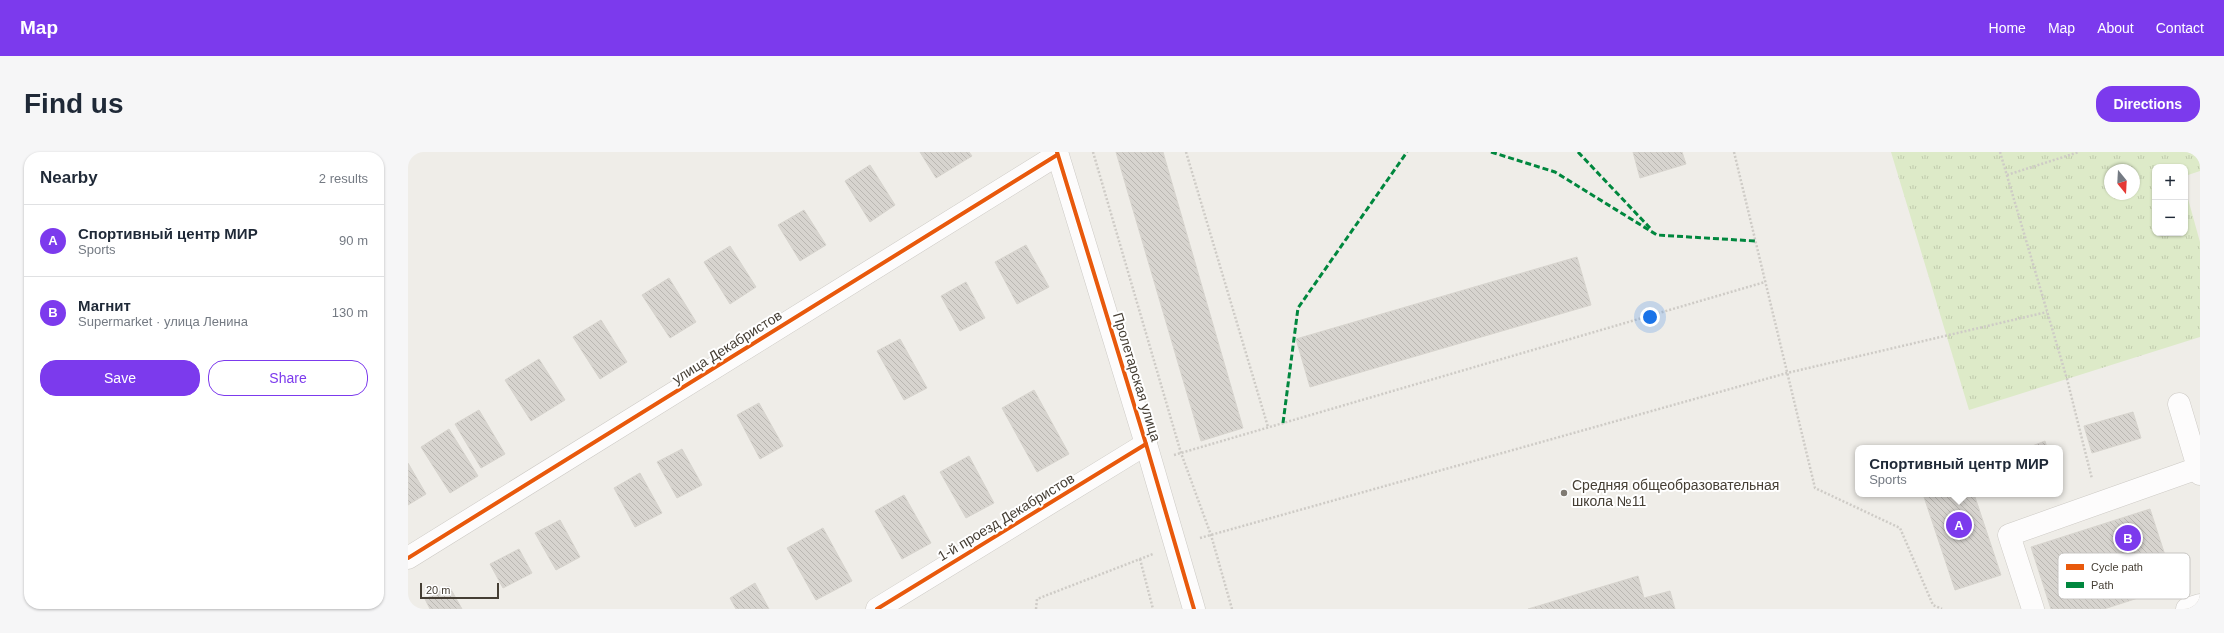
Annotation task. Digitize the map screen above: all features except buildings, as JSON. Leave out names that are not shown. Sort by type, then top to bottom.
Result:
[{"type":"street","name":"Пролетарская улица","points":[[1057,154],[1149,453],[1194,609]]},
{"type":"street","name":"улица Декабристов","points":[[408,558],[1057,154]]},
{"type":"street","points":[[2033,609],[2009,535],[2098,503],[2199,471],[2179,404]]},
{"type":"street","name":"1-й проезд Декабристов","points":[[877,609],[1149,453]]},
{"type":"street","points":[[2187,609],[2200,605]]},
{"type":"path","points":[[1093,152],[1181,453],[1211,535],[1232,609]]},
{"type":"path","points":[[1186,152],[1268,428]]},
{"type":"path","points":[[1734,152],[1815,488],[1900,528],[1933,605],[1942,609]]},
{"type":"path","points":[[2000,152],[2067,379],[2098,503]]},
{"type":"path","points":[[2007,175],[2079,152]]},
{"type":"path","points":[[1149,453],[1181,453],[1765,282]]},
{"type":"path","points":[[1036,609],[1037,599],[1176,545],[1787,372],[2047,312]]},
{"type":"path","points":[[1140,559],[1153,609]]},
{"type":"green space","points":[[1891,152],[2200,152],[2200,171],[2188,175],[2188,164],[2152,164],[2152,236],[2188,236],[2188,199],[2200,242],[2200,337],[1969,410]]},
{"type":"marked path","points":[[1283,423],[1298,308],[1407,152]]},
{"type":"marked path","points":[[1491,152],[1555,172],[1657,235],[1755,241]]},
{"type":"marked path","points":[[1578,152],[1650,228]]},
{"type":"cycle path","points":[[1057,152],[1146,444],[1194,609]]},
{"type":"cycle path","points":[[408,558],[1057,155]]},
{"type":"cycle path","points":[[877,609],[1146,444]]},
{"type":"place","name":"Средняя общеобразовательная школа №11","points":[[1564,493]]},
{"type":"place","name":"Спортивный центр МИР","points":[[1959,525]]},
{"type":"place","name":"Магнит","points":[[2128,538]]}]
